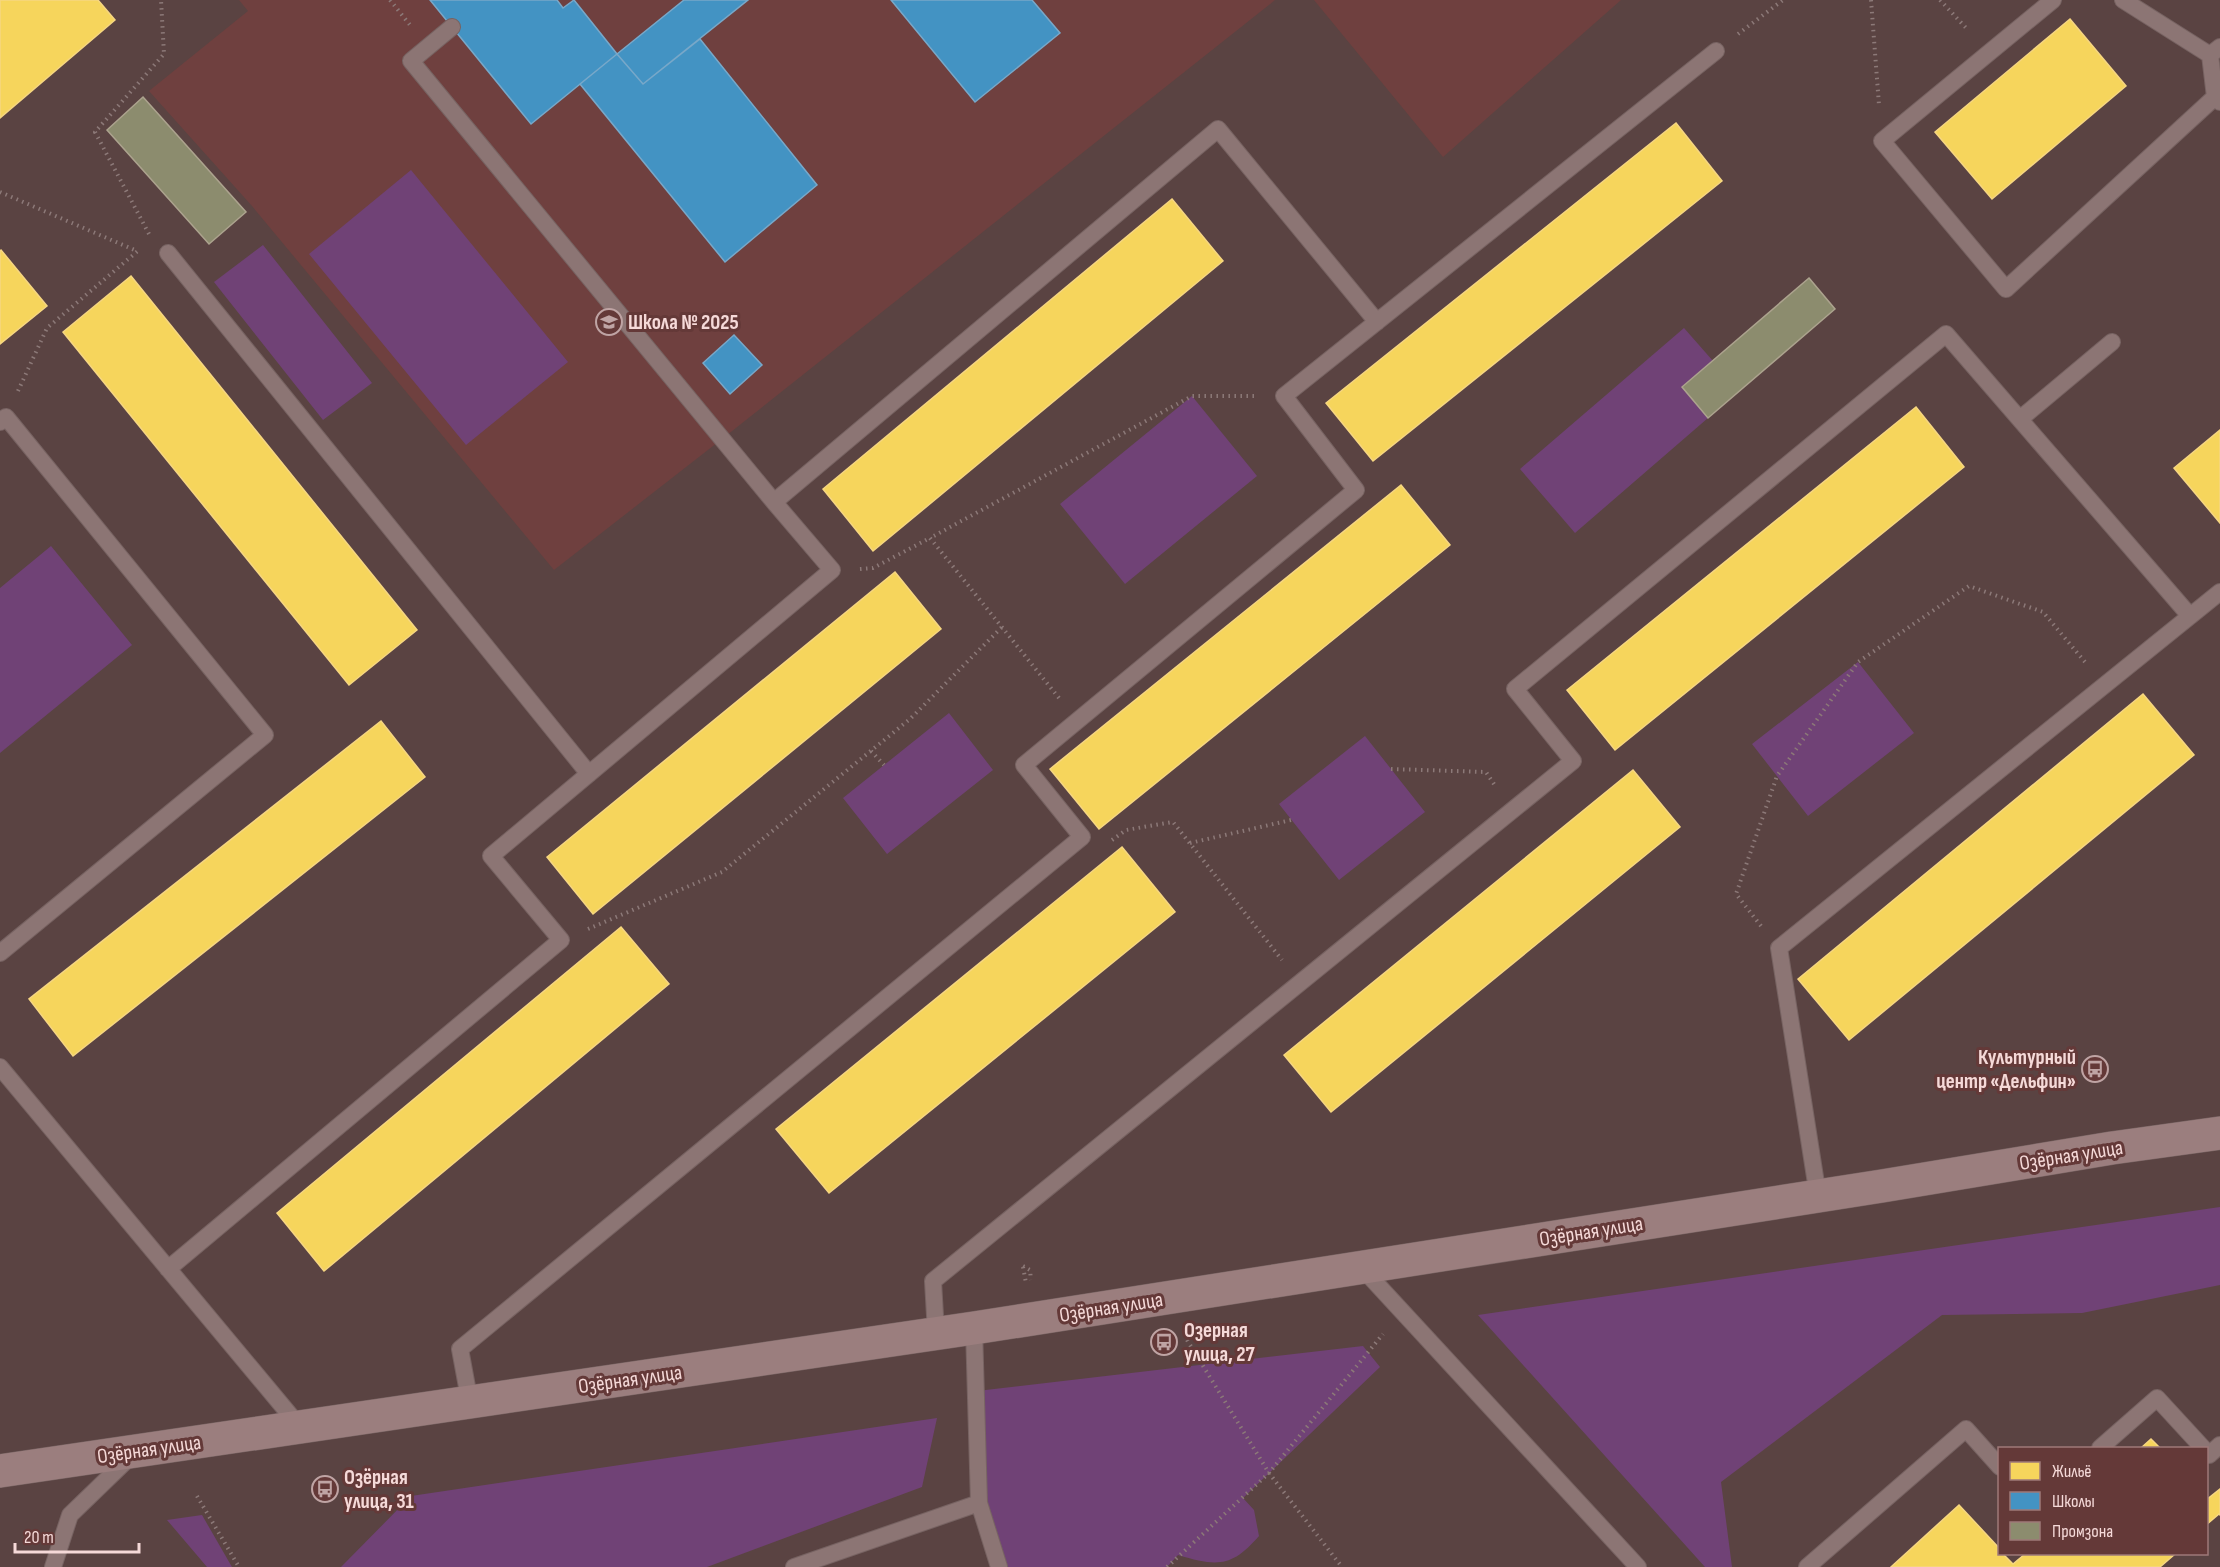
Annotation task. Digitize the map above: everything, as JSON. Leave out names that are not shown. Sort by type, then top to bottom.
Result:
[{"type":"street","name":"Озёрная улица","points":[[0,1471],[974,1328],[2112,1148],[2220,1133]]},
{"type":"lane","points":[[2053,0],[1882,141],[2006,289],[2218,100],[2215,51],[2123,0]]},
{"type":"lane","points":[[168,1269],[561,940],[491,856],[832,570],[411,61],[452,27]]},
{"type":"lane","points":[[470,1403],[459,1349],[1082,837],[1024,765],[1356,490],[1284,396],[1716,51]]},
{"type":"lane","points":[[774,502],[1218,129],[1377,322]]},
{"type":"lane","points":[[168,253],[589,774]]},
{"type":"lane","points":[[936,1333],[933,1281],[1573,761],[1515,689],[1946,334],[2190,616]]},
{"type":"lane","points":[[2020,419],[2112,342]]},
{"type":"lane","points":[[0,953],[265,735],[3,419]]},
{"type":"lane","points":[[1818,1196],[1779,948],[2220,592]]},
{"type":"lane","points":[[0,1067],[300,1427]]},
{"type":"lane","points":[[1362,1268],[1638,1567]]},
{"type":"lane","points":[[974,1328],[979,1503],[999,1567]]},
{"type":"lane","points":[[2102,1447],[2157,1398],[2201,1447]]},
{"type":"lane","points":[[1808,1567],[1966,1429],[1998,1465]]},
{"type":"lane","points":[[2208,1454],[2220,1444]]},
{"type":"lane","points":[[53,1567],[70,1515],[138,1450]]},
{"type":"lane","points":[[794,1567],[979,1503]]},
{"type":"path","points":[[161,0],[164,54],[96,132],[152,240],[168,253]]},
{"type":"path","points":[[1716,51],[1783,0]]},
{"type":"path","points":[[1871,0],[1882,141]]},
{"type":"path","points":[[1940,0],[1990,52]]},
{"type":"path","points":[[0,192],[137,252]]},
{"type":"path","points":[[3,419],[47,328],[152,240]]},
{"type":"path","points":[[832,570],[873,568],[1192,396],[1284,396]]},
{"type":"path","points":[[930,538],[1044,678]]},
{"type":"path","points":[[1779,948],[1736,894],[1777,776],[1858,662],[1969,586],[2043,612],[2105,685]]},
{"type":"path","points":[[561,940],[722,872],[910,719],[1002,627]]},
{"type":"path","points":[[871,751],[884,765]]},
{"type":"path","points":[[1391,769],[1486,772]]},
{"type":"path","points":[[1190,843],[1291,820]]},
{"type":"path","points":[[1082,837],[1102,847],[1126,830],[1173,822],[1266,940]]},
{"type":"path","points":[[1023,1266],[1026,1290]]},
{"type":"path","points":[[1167,1567],[1269,1473],[1402,1310]]},
{"type":"path","points":[[1187,1340],[1269,1473],[1342,1567]]},
{"type":"path","points":[[197,1496],[239,1567]]},
{"type":"shaded area","name":"Школа № 2025","points":[[239,0],[1275,0],[554,570],[252,206],[149,91],[248,11]]},
{"type":"shaded area","points":[[1314,0],[1621,0],[1443,157]]},
{"type":"shaded area","points":[[411,170],[568,362],[466,445],[309,254]]},
{"type":"shaded area","points":[[263,245],[372,383],[323,420],[214,282]]},
{"type":"shaded area","points":[[1684,328],[1713,361],[1682,387],[1708,418],[1575,533],[1520,469]]},
{"type":"shaded area","points":[[1192,396],[1257,476],[1125,584],[1060,504]]},
{"type":"shaded area","points":[[51,546],[132,645],[0,753],[0,588]]},
{"type":"shaded area","points":[[1858,662],[1914,733],[1808,816],[1752,744]]},
{"type":"shaded area","points":[[949,713],[993,770],[887,854],[843,798]]},
{"type":"shaded area","points":[[1365,736],[1425,812],[1339,880],[1279,804]]},
{"type":"shaded area","points":[[2220,1207],[2220,1285],[2082,1313],[1942,1315],[1721,1482],[1732,1567],[1705,1567],[1478,1315]]},
{"type":"shaded area","points":[[1363,1346],[1380,1367],[1243,1498],[1254,1510],[1259,1536],[1241,1554],[1223,1562],[1204,1561],[1178,1555],[1167,1567],[999,1567],[979,1503],[977,1391]]},
{"type":"shaded area","points":[[937,1418],[922,1487],[707,1567],[341,1567],[411,1496]]},
{"type":"shaded area","points":[[202,1515],[232,1567],[207,1567],[167,1520]]},
{"type":"building: Жильё","points":[[0,0],[98,0],[115,20],[0,118]]},
{"type":"building: Жильё","points":[[2070,19],[2126,86],[1992,199],[1935,132]]},
{"type":"building: Жильё","points":[[1676,123],[1722,181],[1373,461],[1326,403]]},
{"type":"building: Жильё","points":[[1172,199],[1223,261],[873,551],[823,489]]},
{"type":"building: Жильё","points":[[0,251],[47,306],[0,344]]},
{"type":"building: Жильё","points":[[131,276],[417,630],[349,685],[63,332]]},
{"type":"building: Жильё","points":[[1916,407],[1964,467],[1615,750],[1567,690]]},
{"type":"building: Жильё","points":[[2220,430],[2220,523],[2174,468]]},
{"type":"building: Жильё","points":[[1401,485],[1450,545],[1099,829],[1050,769]]},
{"type":"building: Жильё","points":[[895,572],[941,629],[593,914],[547,857]]},
{"type":"building: Жильё","points":[[2143,694],[2194,755],[1849,1040],[1798,979]]},
{"type":"building: Жильё","points":[[381,721],[425,777],[73,1056],[29,999]]},
{"type":"building: Жильё","points":[[1633,770],[1680,827],[1331,1112],[1284,1055]]},
{"type":"building: Жильё","points":[[1122,847],[1175,912],[829,1193],[776,1129]]},
{"type":"building: Жильё","points":[[621,927],[669,984],[324,1271],[277,1213]]},
{"type":"building: Жильё","points":[[2151,1439],[2159,1447],[2142,1447]]},
{"type":"building: Жильё","points":[[2220,1489],[2220,1515],[2208,1523],[2208,1498]]},
{"type":"building: Жильё","points":[[1959,1505],[1998,1547],[1998,1555],[2004,1555],[2013,1564],[2024,1555],[2174,1555],[2160,1567],[1891,1567]]},
{"type":"building: Школы","points":[[430,0],[557,0],[563,8],[574,0],[617,54],[531,124]]},
{"type":"building: Школы","points":[[684,0],[748,0],[643,84],[617,54]]},
{"type":"building: Школы","points":[[891,0],[1032,0],[1060,33],[975,102]]},
{"type":"building: Школы","points":[[700,39],[817,185],[725,262],[580,84],[617,54],[643,84]]},
{"type":"building: Школы","points":[[734,335],[762,365],[730,394],[703,363]]},
{"type":"building: Промзона","points":[[143,97],[246,212],[209,244],[107,130]]},
{"type":"building: Промзона","points":[[1809,278],[1835,309],[1708,418],[1682,387]]},
{"type":"place","name":"Школа № 2025","points":[[609,322]]},
{"type":"place","name":"Культурный центр «Дельфин»","points":[[2095,1069]]},
{"type":"place","name":"Озерная улица, 27","points":[[1164,1342]]},
{"type":"place","name":"Озёрная улица, 31","points":[[325,1489]]}]
